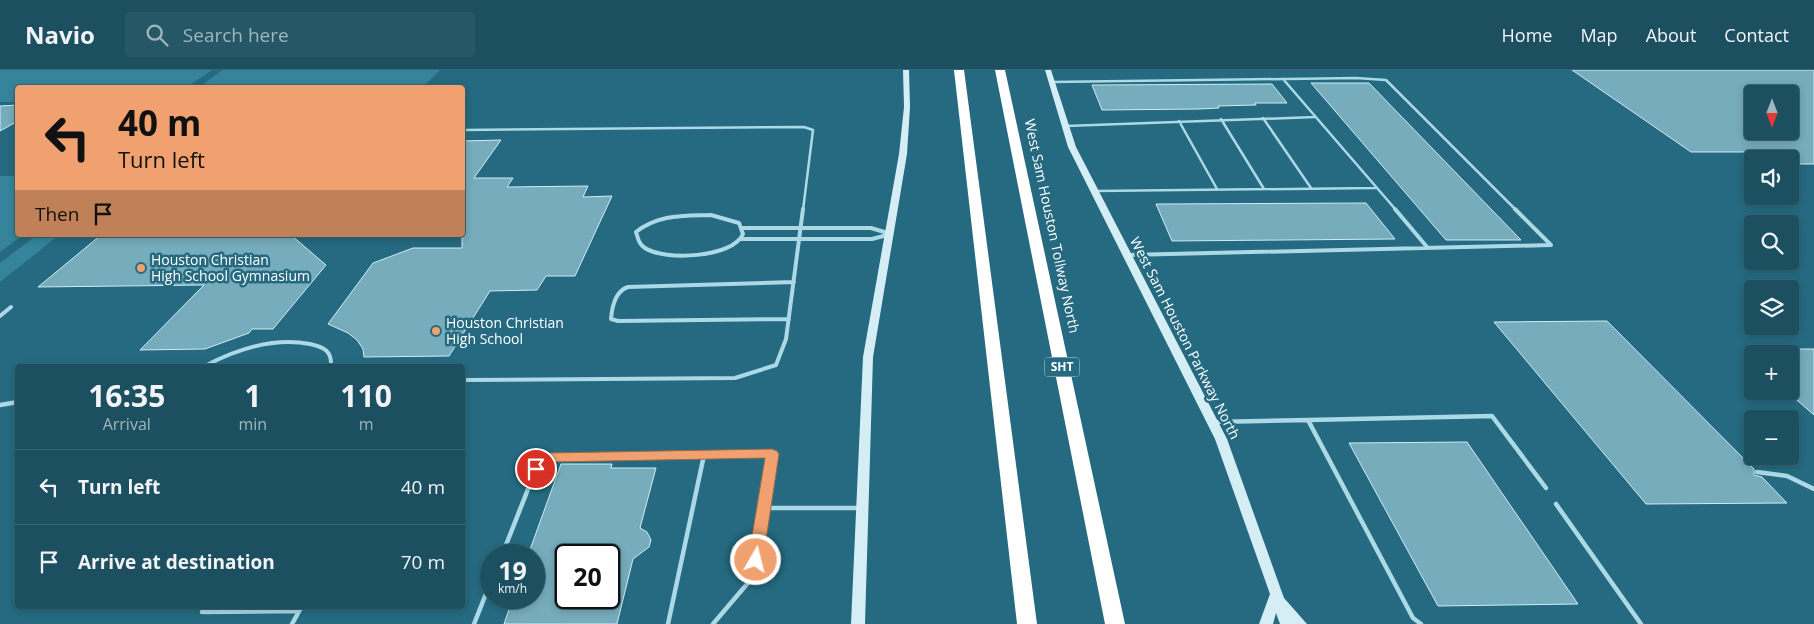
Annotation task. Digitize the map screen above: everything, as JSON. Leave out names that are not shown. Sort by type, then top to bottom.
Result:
[{"type":"highway","points":[[959,70],[1027,624]]},
{"type":"highway","name":"West Sam Houston Tollway North","points":[[1000,70],[1115,624]]},
{"type":"main road","points":[[858,624],[868,357],[904,154],[907,108],[906,70]]},
{"type":"main road","name":"West Sam Houston Parkway North","points":[[1048,70],[1072,147],[1221,440],[1287,624]]},
{"type":"main road","points":[[1266,624],[1276,595]]},
{"type":"main road","points":[[1276,595],[1300,624]]},
{"type":"lane","points":[[1052,82],[1356,78],[1386,80],[1551,246],[1427,247],[1127,255]]},
{"type":"lane","points":[[1283,79],[1427,247]]},
{"type":"lane","points":[[1066,126],[1315,117]]},
{"type":"lane","points":[[1263,118],[1311,188]]},
{"type":"lane","points":[[1221,119],[1264,189]]},
{"type":"lane","points":[[1179,121],[1217,189]]},
{"type":"lane","points":[[465,130],[804,127],[813,130],[786,339],[776,365],[736,378],[465,380]]},
{"type":"lane","points":[[1094,191],[1376,188]]},
{"type":"lane","points":[[741,239],[742,228],[739,223],[711,215],[651,221],[636,232],[636,238],[640,246],[653,252],[671,254],[694,254],[725,250],[741,239],[872,239],[891,234]]},
{"type":"lane","points":[[742,228],[871,228],[891,234]]},
{"type":"lane","points":[[789,319],[618,322],[611,319],[611,315],[619,291],[634,286],[794,282]]},
{"type":"lane","points":[[0,316],[11,307]]},
{"type":"lane","points":[[208,364],[248,348],[277,342],[308,343],[325,347],[331,355],[331,364]]},
{"type":"lane","points":[[0,405],[15,402]]},
{"type":"lane","points":[[1212,422],[1492,416],[1546,488]]},
{"type":"lane","points":[[1308,420],[1413,618],[1422,624]]},
{"type":"lane","points":[[506,544],[536,469],[548,458],[772,454],[753,577],[713,624]]},
{"type":"lane","points":[[668,624],[704,455]]},
{"type":"lane","points":[[1757,472],[1777,472],[1796,478],[1814,489]]},
{"type":"lane","points":[[1556,504],[1641,624]]},
{"type":"lane","points":[[763,508],[862,508]]},
{"type":"lane","points":[[202,612],[300,609],[292,624]]},
{"type":"lane","points":[[474,624],[480,609]]},
{"type":"shaded area","points":[[0,70],[212,70],[190,85],[15,85],[15,102],[0,102]]},
{"type":"shaded area","points":[[223,70],[440,70],[425,85],[202,85]]},
{"type":"shaded area","points":[[0,176],[15,176],[15,237],[20,237],[0,252]]},
{"type":"shaded area","points":[[34,237],[56,237],[0,282],[0,263]]},
{"type":"building","points":[[1572,70],[1814,70],[1814,164],[1799,164],[1799,150],[1744,150],[1744,152],[1691,152]]},
{"type":"building","points":[[1311,83],[1369,83],[1521,240],[1446,240]]},
{"type":"building","points":[[1272,84],[1287,103],[1255,103],[1256,105],[1218,106],[1219,108],[1200,109],[1102,110],[1092,85]]},
{"type":"building","points":[[15,105],[15,123],[0,131],[0,106]]},
{"type":"building","points":[[501,140],[474,178],[513,178],[507,187],[588,186],[583,197],[612,196],[575,276],[546,276],[537,290],[490,291],[449,356],[364,357],[363,349],[357,340],[348,333],[328,324],[373,263],[413,248],[462,248],[462,237],[465,237],[465,141]]},
{"type":"building","points":[[1366,203],[1395,239],[1172,241],[1156,204]]},
{"type":"building","points":[[99,237],[293,237],[326,265],[273,329],[252,329],[249,333],[205,349],[140,350],[204,285],[38,287]]},
{"type":"building","points":[[1607,321],[1744,459],[1744,465],[1750,465],[1754,469],[1754,475],[1762,477],[1787,503],[1646,504],[1494,322]]},
{"type":"building","points":[[1799,349],[1814,349],[1814,415],[1797,400],[1799,400]]},
{"type":"building","points":[[1467,442],[1578,604],[1438,606],[1349,443]]},
{"type":"building","points":[[561,464],[612,464],[611,468],[656,468],[640,528],[647,532],[651,540],[649,547],[633,559],[617,624],[504,624],[509,609],[545,609],[545,544],[532,544]]},
{"type":"place","name":"Houston Christian High School Gymnasium","points":[[141,268]]},
{"type":"place","name":"Houston Christian High School","points":[[436,331]]},
{"type":"route","points":[[536,469],[548,458],[772,454],[756,560]]}]
